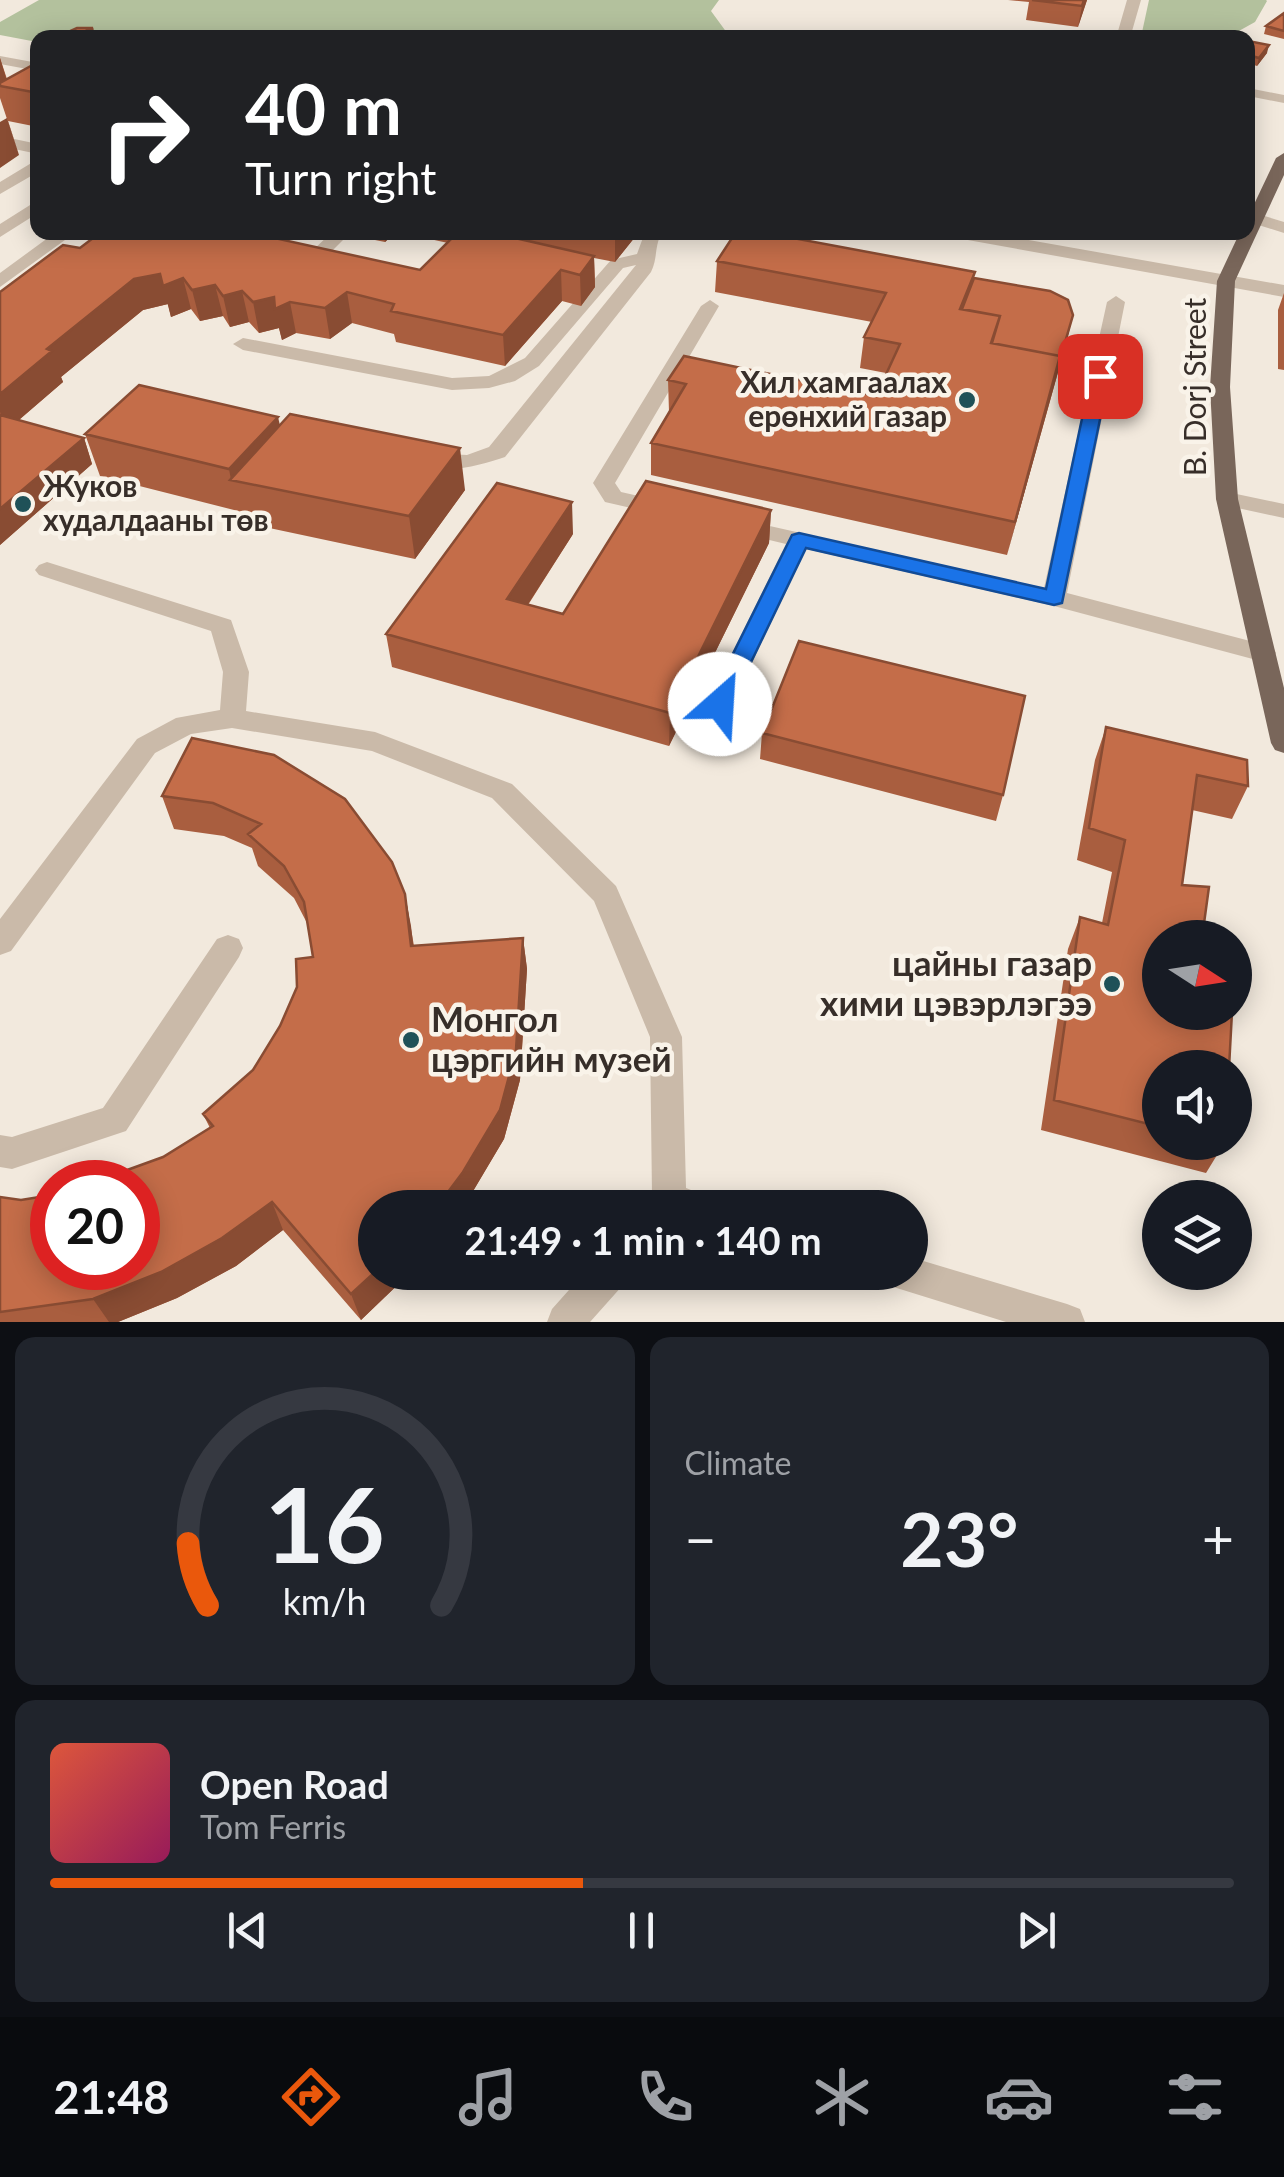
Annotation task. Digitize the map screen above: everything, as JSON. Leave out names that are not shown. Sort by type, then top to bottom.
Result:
[{"type":"main road","name":"B. Dorj Street","points":[[1255,218],[1284,158]]},
{"type":"main road","name":"B. Dorj Street","points":[[1245,240],[1226,281],[1220,387],[1227,499],[1284,743]]},
{"type":"street","points":[[1125,30],[1134,0]]},
{"type":"street","points":[[0,60],[30,66]]},
{"type":"street","points":[[1255,93],[1284,99]]},
{"type":"street","points":[[0,141],[30,147]]},
{"type":"street","points":[[0,189],[30,169]]},
{"type":"street","points":[[0,232],[30,211]]},
{"type":"street","points":[[1255,218],[1284,228]]},
{"type":"street","points":[[0,282],[57,240]]},
{"type":"street","points":[[316,257],[334,240]]},
{"type":"street","points":[[410,456],[470,462],[497,452],[645,268],[648,240]]},
{"type":"street","points":[[996,240],[1284,290]]},
{"type":"street","points":[[243,344],[452,384],[508,378],[532,362],[616,264],[648,257]]},
{"type":"street","points":[[1054,598],[1116,302]]},
{"type":"street","points":[[687,514],[613,496],[604,483],[710,306]]},
{"type":"street","points":[[1227,499],[1284,511]]},
{"type":"street","points":[[724,522],[1054,598],[1264,653]]},
{"type":"street","points":[[720,704],[799,540]]},
{"type":"street","points":[[48,570],[222,626],[236,672],[232,718]]},
{"type":"street","points":[[0,942],[146,746],[184,725],[232,718],[375,742],[502,791],[606,894],[666,1037],[674,1190]]},
{"type":"street","points":[[0,1151],[12,1153],[114,1120],[228,948]]},
{"type":"street","points":[[928,1280],[1067,1322]]},
{"type":"street","points":[[565,1322],[594,1290]]},
{"type":"green space","points":[[39,0],[719,0],[711,11],[725,30],[30,30],[30,41],[0,35],[0,22]]},
{"type":"green space","points":[[1149,0],[1267,1],[1255,22],[1241,30],[1143,30]]},
{"type":"building","points":[[1032,0],[1084,0],[1082,6]]},
{"type":"building","points":[[1284,13],[1284,31],[1266,26]]},
{"type":"building","points":[[1255,42],[1269,45],[1259,58],[1255,57]]},
{"type":"building","points":[[30,66],[30,92],[0,83]]},
{"type":"building","points":[[90,240],[283,240],[420,270],[450,240],[524,240],[594,256],[580,275],[561,270],[503,335],[391,311],[394,304],[347,292],[325,308],[290,302],[275,309],[274,297],[253,302],[242,291],[223,296],[215,285],[192,290],[183,278],[163,286],[160,274],[134,279],[47,349],[52,351],[0,394],[0,292],[63,245],[80,248]]},
{"type":"building","name":"Хил хамгаалах ерөнхий газар","points":[[731,240],[804,240],[975,272],[960,309],[1000,316],[991,343],[1060,356],[1015,522],[651,443],[686,384],[668,380],[684,356],[876,396],[900,344],[864,337],[886,293],[717,261]]},
{"type":"building","points":[[974,278],[1050,291],[1068,300],[1073,315],[1059,363],[1060,356],[992,343],[1000,316],[962,309]]},
{"type":"building","points":[[139,385],[278,417],[229,469],[85,434]]},
{"type":"building","points":[[290,414],[460,448],[409,516],[230,480]]},
{"type":"building","points":[[0,415],[84,438],[0,509]]},
{"type":"building","points":[[646,481],[771,510],[670,713],[386,634],[497,483],[572,502],[507,599],[563,614]]},
{"type":"building","points":[[799,641],[1025,696],[1003,795],[762,733]]},
{"type":"building","name":"цайны газар хими цэвэрлэгээ","points":[[1106,727],[1247,760],[1248,786],[1197,775],[1182,885],[1209,887],[1204,920],[1142,920],[1142,1030],[1231,1030],[1230,1050],[1142,1050],[1142,1122],[1054,1100],[1080,917],[1108,925],[1125,840],[1089,828]]},
{"type":"building","name":"Монгол цэргийн музей","points":[[192,738],[274,755],[345,799],[392,862],[405,894],[411,946],[523,938],[516,1050],[500,1110],[450,1190],[358,1190],[358,1288],[351,1294],[272,1202],[222,1238],[160,1272],[160,1160],[155,1160],[213,1126],[203,1114],[253,1070],[280,1026],[297,987],[296,959],[313,957],[304,902],[284,866],[248,834],[261,824],[213,803],[162,796]]},
{"type":"building","name":"Монгол цэргийн музей","points":[[0,1197],[30,1199],[30,1290],[116,1290],[93,1299],[0,1312]]},
{"type":"place","name":"Хил хамгаалах ерөнхий газар","points":[[967,400]]},
{"type":"place","name":"Жуков худалдааны төв","points":[[23,504]]},
{"type":"place","name":"цайны газар хими цэвэрлэгээ","points":[[1112,984]]},
{"type":"place","name":"Монгол цэргийн музей","points":[[411,1040]]},
{"type":"route","points":[[720,704],[799,540],[1054,598],[1100,376]]}]
